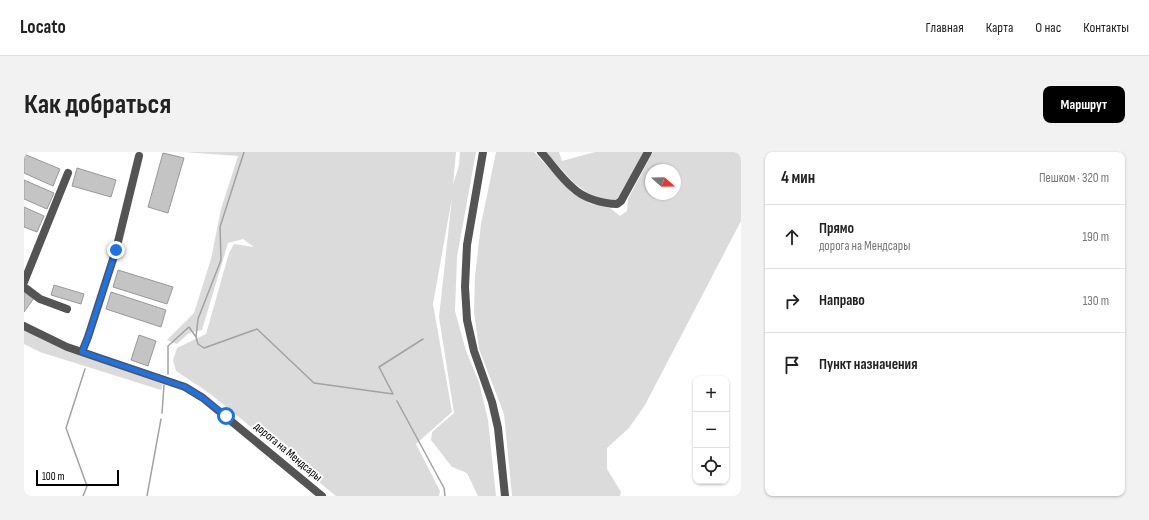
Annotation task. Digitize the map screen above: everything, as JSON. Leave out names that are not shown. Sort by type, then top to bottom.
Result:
[{"type":"street","points":[[483,152],[467,245],[465,286],[467,320],[474,351],[492,402],[498,428],[505,496]]},
{"type":"street","points":[[541,152],[573,189],[587,197],[612,204],[617,204],[621,201],[648,152]]},
{"type":"street","points":[[82,352],[116,250],[139,156]]},
{"type":"street","points":[[24,282],[68,173]]},
{"type":"street","points":[[24,287],[40,299],[67,309]]},
{"type":"street","name":"дорога на Мендсары","points":[[24,326],[52,340],[82,352],[185,387],[203,398],[322,496]]},
{"type":"shaded area","points":[[183,152],[456,152],[453,185],[459,165],[460,152],[476,152],[457,257],[455,311],[466,351],[479,382],[488,420],[496,496],[478,496],[467,473],[452,467],[431,440],[432,432],[454,413],[439,317],[452,198],[433,304],[452,412],[416,444],[440,491],[439,496],[336,496],[209,393],[176,371],[173,360],[177,348],[206,334],[229,253],[234,244],[254,247],[243,239],[228,243],[202,330],[189,333],[177,344],[167,340],[194,313],[211,259],[221,209],[238,156]]},
{"type":"shaded area","points":[[496,152],[534,152],[572,193],[591,204],[610,208],[620,216],[627,211],[628,199],[645,167],[645,200],[681,200],[681,164],[647,164],[653,152],[741,152],[741,221],[645,405],[629,428],[607,448],[607,469],[621,492],[620,496],[512,496],[504,414],[479,349],[474,312],[475,276],[481,224]]},
{"type":"shaded area","points":[[546,152],[559,152],[562,161],[595,152],[644,152],[617,199],[611,202],[588,193],[574,183]]},
{"type":"shaded area","points":[[24,330],[68,352],[119,367],[163,384],[161,390],[40,352],[24,344]]},
{"type":"building","points":[[163,153],[184,158],[168,213],[148,207]]},
{"type":"building","points":[[24,154],[60,169],[53,186],[24,173]]},
{"type":"building","points":[[77,168],[116,180],[111,197],[72,186]]},
{"type":"building","points":[[24,180],[54,193],[47,209],[24,199]]},
{"type":"building","points":[[24,207],[44,216],[37,232],[24,227]]},
{"type":"building","points":[[118,270],[173,287],[167,304],[113,287]]},
{"type":"building","points":[[54,285],[84,294],[81,304],[51,295]]},
{"type":"building","points":[[25,291],[34,298],[24,312],[24,293]]},
{"type":"building","points":[[111,292],[166,310],[161,327],[106,309]]},
{"type":"building","points":[[139,335],[156,341],[148,366],[131,360]]},
{"type":"waterway","points":[[168,374],[168,346],[189,327],[196,337],[198,319],[221,260],[220,227],[244,152]]},
{"type":"waterway","points":[[196,337],[198,344],[204,348],[257,329],[314,383],[393,394]]},
{"type":"waterway","points":[[393,394],[379,367],[423,339]]},
{"type":"waterway","points":[[83,496],[87,486],[66,428],[85,369]]},
{"type":"waterway","points":[[162,413],[164,385]]},
{"type":"waterway","points":[[397,401],[444,488],[445,496]]},
{"type":"waterway","points":[[147,496],[161,419]]},
{"type":"route","points":[[116,250],[82,352],[185,387],[203,398],[226,416]]}]
